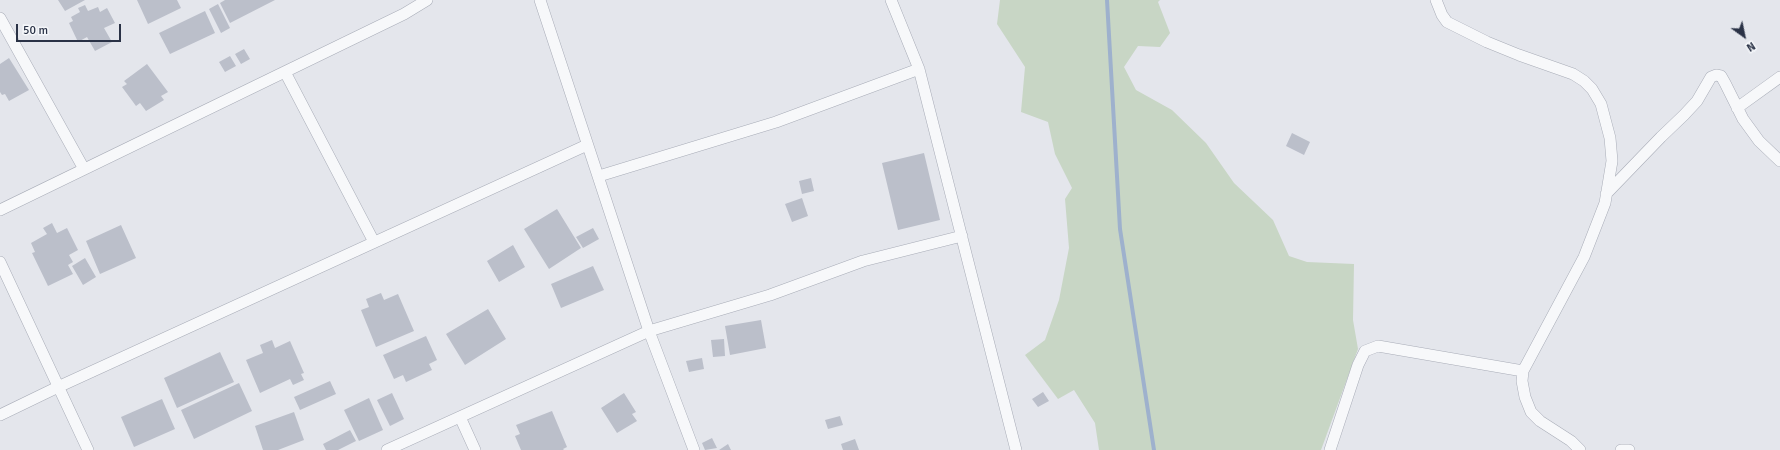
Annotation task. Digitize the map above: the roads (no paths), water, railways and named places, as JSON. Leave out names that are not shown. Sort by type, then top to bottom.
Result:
[{"type":"street","points":[[0,210],[404,14],[427,0]]},
{"type":"street","points":[[540,0],[649,331],[694,450]]},
{"type":"street","points":[[891,0],[919,69],[1016,450]]},
{"type":"street","points":[[1436,0],[1442,15],[1447,22],[1487,42],[1574,74],[1592,88],[1602,104],[1610,138],[1612,161],[1605,204],[1584,257],[1523,371],[1522,381],[1525,397],[1531,412],[1540,421],[1571,441],[1580,450]]},
{"type":"street","points":[[0,18],[84,169]]},
{"type":"street","points":[[599,176],[776,122],[919,69]]},
{"type":"street","points":[[285,72],[374,242]]},
{"type":"street","points":[[1606,194],[1697,101],[1712,77],[1716,75],[1721,76],[1737,108],[1759,141],[1780,162]]},
{"type":"street","points":[[1737,108],[1780,77]]},
{"type":"street","points":[[0,415],[58,386],[587,145]]},
{"type":"street","points":[[387,450],[649,331],[770,295],[863,261],[962,236]]},
{"type":"street","points":[[0,262],[88,450]]},
{"type":"street","points":[[1330,450],[1358,365],[1365,351],[1378,346],[1523,371]]},
{"type":"street","points":[[460,417],[475,450]]},
{"type":"street","points":[[1621,450],[1629,450]]},
{"type":"waterway","points":[[1107,0],[1120,229],[1154,450]]}]
